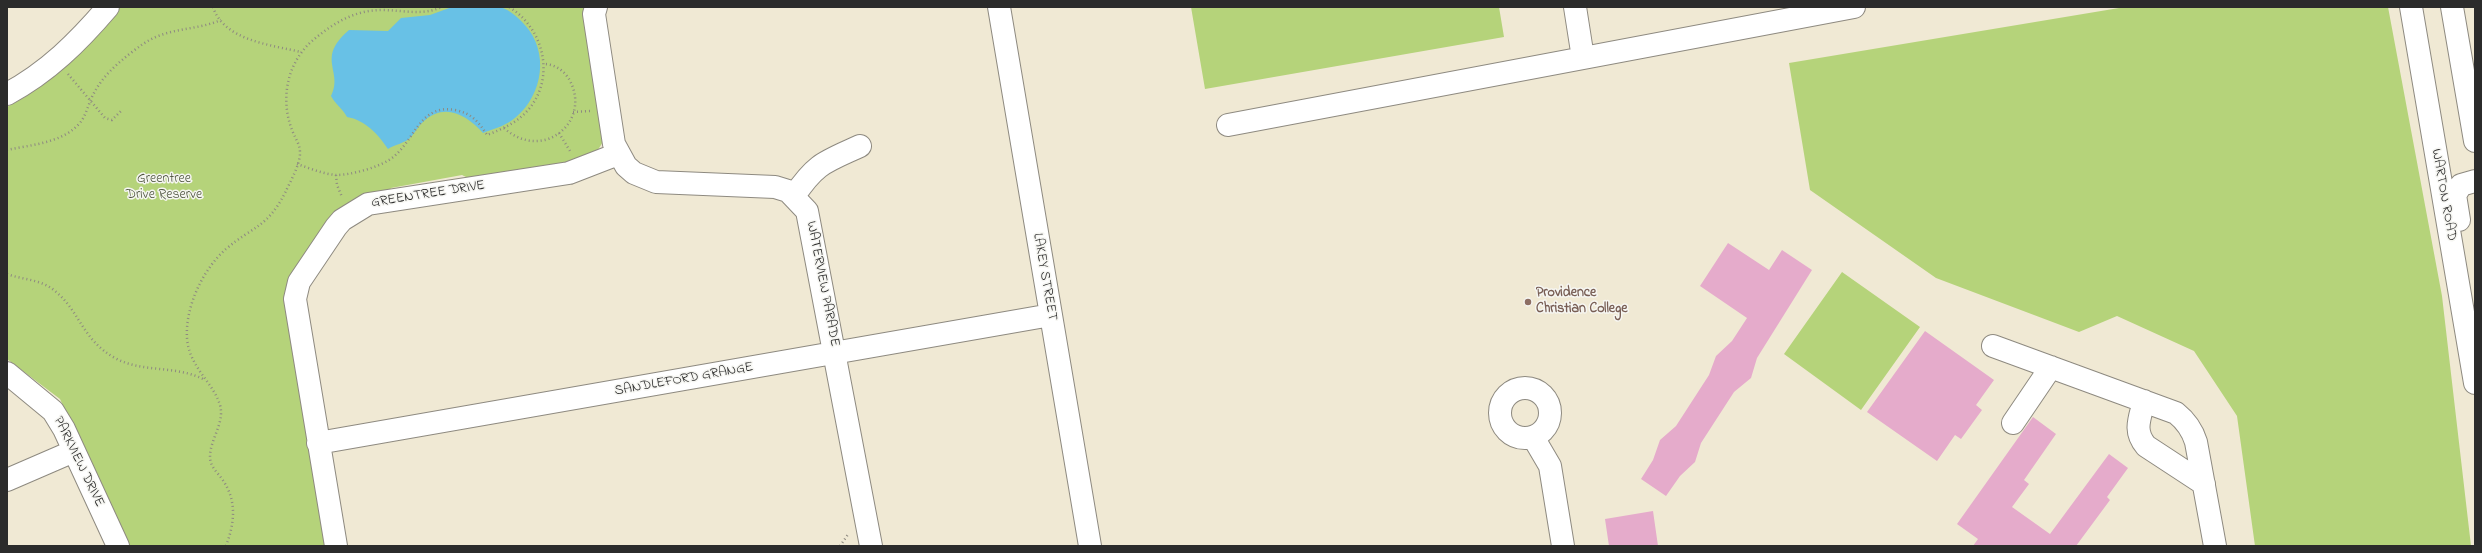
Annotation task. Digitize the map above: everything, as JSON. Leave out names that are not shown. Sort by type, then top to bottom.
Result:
[{"type":"street","points":[[7,94],[57,61],[85,34],[108,7]]},
{"type":"street","name":"WATERVIEW PARADE","points":[[596,7],[594,14],[614,144],[618,154],[634,173],[656,182],[775,187],[788,191],[807,211],[811,224],[871,546]]},
{"type":"street","name":"LAKEY STREET","points":[[999,7],[1090,546]]},
{"type":"street","points":[[1575,7],[1583,58]]},
{"type":"street","points":[[1228,125],[1854,7]]},
{"type":"street","name":"WARTON ROAD","points":[[2411,7],[2475,383]]},
{"type":"street","points":[[2452,7],[2475,142]]},
{"type":"street","points":[[794,196],[809,174],[821,164],[860,146]]},
{"type":"street","name":"GREENTREE DRIVE","points":[[336,546],[296,319],[295,290],[342,220],[368,204],[569,173],[618,154]]},
{"type":"street","points":[[2469,347],[2464,247],[2455,195],[2462,185],[2475,181]]},
{"type":"street","name":"SANDLEFORD GRANGE","points":[[318,443],[835,354],[1051,315]]},
{"type":"street","points":[[1993,346],[2176,413],[2189,425],[2196,442],[2215,546]]},
{"type":"street","points":[[2014,423],[2051,367]]},
{"type":"street","name":"PARKVIEW DRIVE","points":[[7,373],[53,411],[74,451],[118,546]]},
{"type":"street","points":[[2144,401],[2138,424],[2139,438],[2146,446],[2204,484]]},
{"type":"street","points":[[1533,437],[1550,466],[1563,546]]},
{"type":"street","points":[[7,480],[74,451]]},
{"type":"path","points":[[213,7],[221,20],[232,32],[244,37],[300,52]]},
{"type":"path","points":[[226,546],[232,532],[233,501],[230,491],[214,468],[210,456],[211,444],[221,418],[221,407],[214,391],[204,379],[190,350],[188,325],[196,295],[203,279],[223,252],[268,220],[286,192],[297,164],[300,147],[288,117],[287,83],[300,52],[334,24],[347,17],[382,10],[419,13],[432,12],[442,7]]},
{"type":"path","points":[[297,164],[336,175],[383,163],[396,154],[424,117],[441,109],[468,114],[480,123],[487,135],[504,128],[521,117],[534,102],[540,90],[544,64],[536,35],[522,17],[509,7]]},
{"type":"path","points":[[7,150],[44,142],[68,132],[84,118],[94,92],[109,73],[144,44],[165,32],[211,25],[221,20]]},
{"type":"path","points":[[504,128],[519,139],[538,142],[559,133],[571,118],[576,102],[573,86],[565,73],[551,64],[544,64]]},
{"type":"path","points":[[67,72],[105,118],[112,120],[121,111]]},
{"type":"path","points":[[559,133],[573,156]]},
{"type":"path","points":[[336,175],[337,185],[343,199]]},
{"type":"path","points":[[7,274],[45,284],[55,291],[85,332],[103,351],[117,359],[140,366],[190,372],[204,379]]},
{"type":"path","points":[[840,546],[852,526]]},
{"type":"green space","name":"Greentree Drive Reserve","points":[[118,7],[590,7],[606,137],[596,153],[588,158],[472,180],[462,175],[391,188],[388,194],[367,198],[292,279],[329,546],[128,546],[60,399],[7,359],[7,107],[25,97],[76,57]]},
{"type":"green space","points":[[1191,7],[1499,7],[1504,37],[1205,89]]},
{"type":"green space","points":[[2125,7],[2388,7],[2442,296],[2471,546],[2255,546],[2237,416],[2194,351],[2117,316],[2079,332],[1936,278],[1810,190],[1789,63]]},
{"type":"green space","points":[[1842,272],[1920,327],[1861,410],[1784,354]]},
{"type":"water","points":[[483,5],[495,6],[512,13],[520,20],[529,30],[535,41],[539,54],[539,79],[535,91],[521,113],[511,121],[497,128],[483,133],[463,116],[455,113],[440,112],[432,115],[424,121],[408,140],[388,149],[380,138],[365,124],[347,117],[331,96],[335,79],[332,64],[334,49],[339,40],[349,30],[388,31],[401,18],[430,15],[452,7]]},
{"type":"building","points":[[1728,243],[1769,270],[1782,250],[1812,270],[1757,358],[1751,378],[1734,392],[1701,443],[1695,462],[1680,476],[1666,496],[1641,479],[1653,460],[1660,440],[1676,426],[1709,375],[1716,356],[1732,341],[1747,318],[1700,286]]},
{"type":"building","points":[[1925,331],[1994,380],[1976,405],[1982,410],[1961,439],[1955,435],[1937,461],[1867,412]]},
{"type":"building","points":[[2033,417],[2056,434],[2024,480],[2029,484],[2012,507],[2050,534],[2109,454],[2128,468],[2107,497],[2110,500],[2076,546],[1973,546],[1978,539],[1957,524]]},
{"type":"building","points":[[1653,511],[1658,546],[1609,546],[1605,519]]},
{"type":"place","name":"Providence Christian College","points":[[1528,302]]}]
